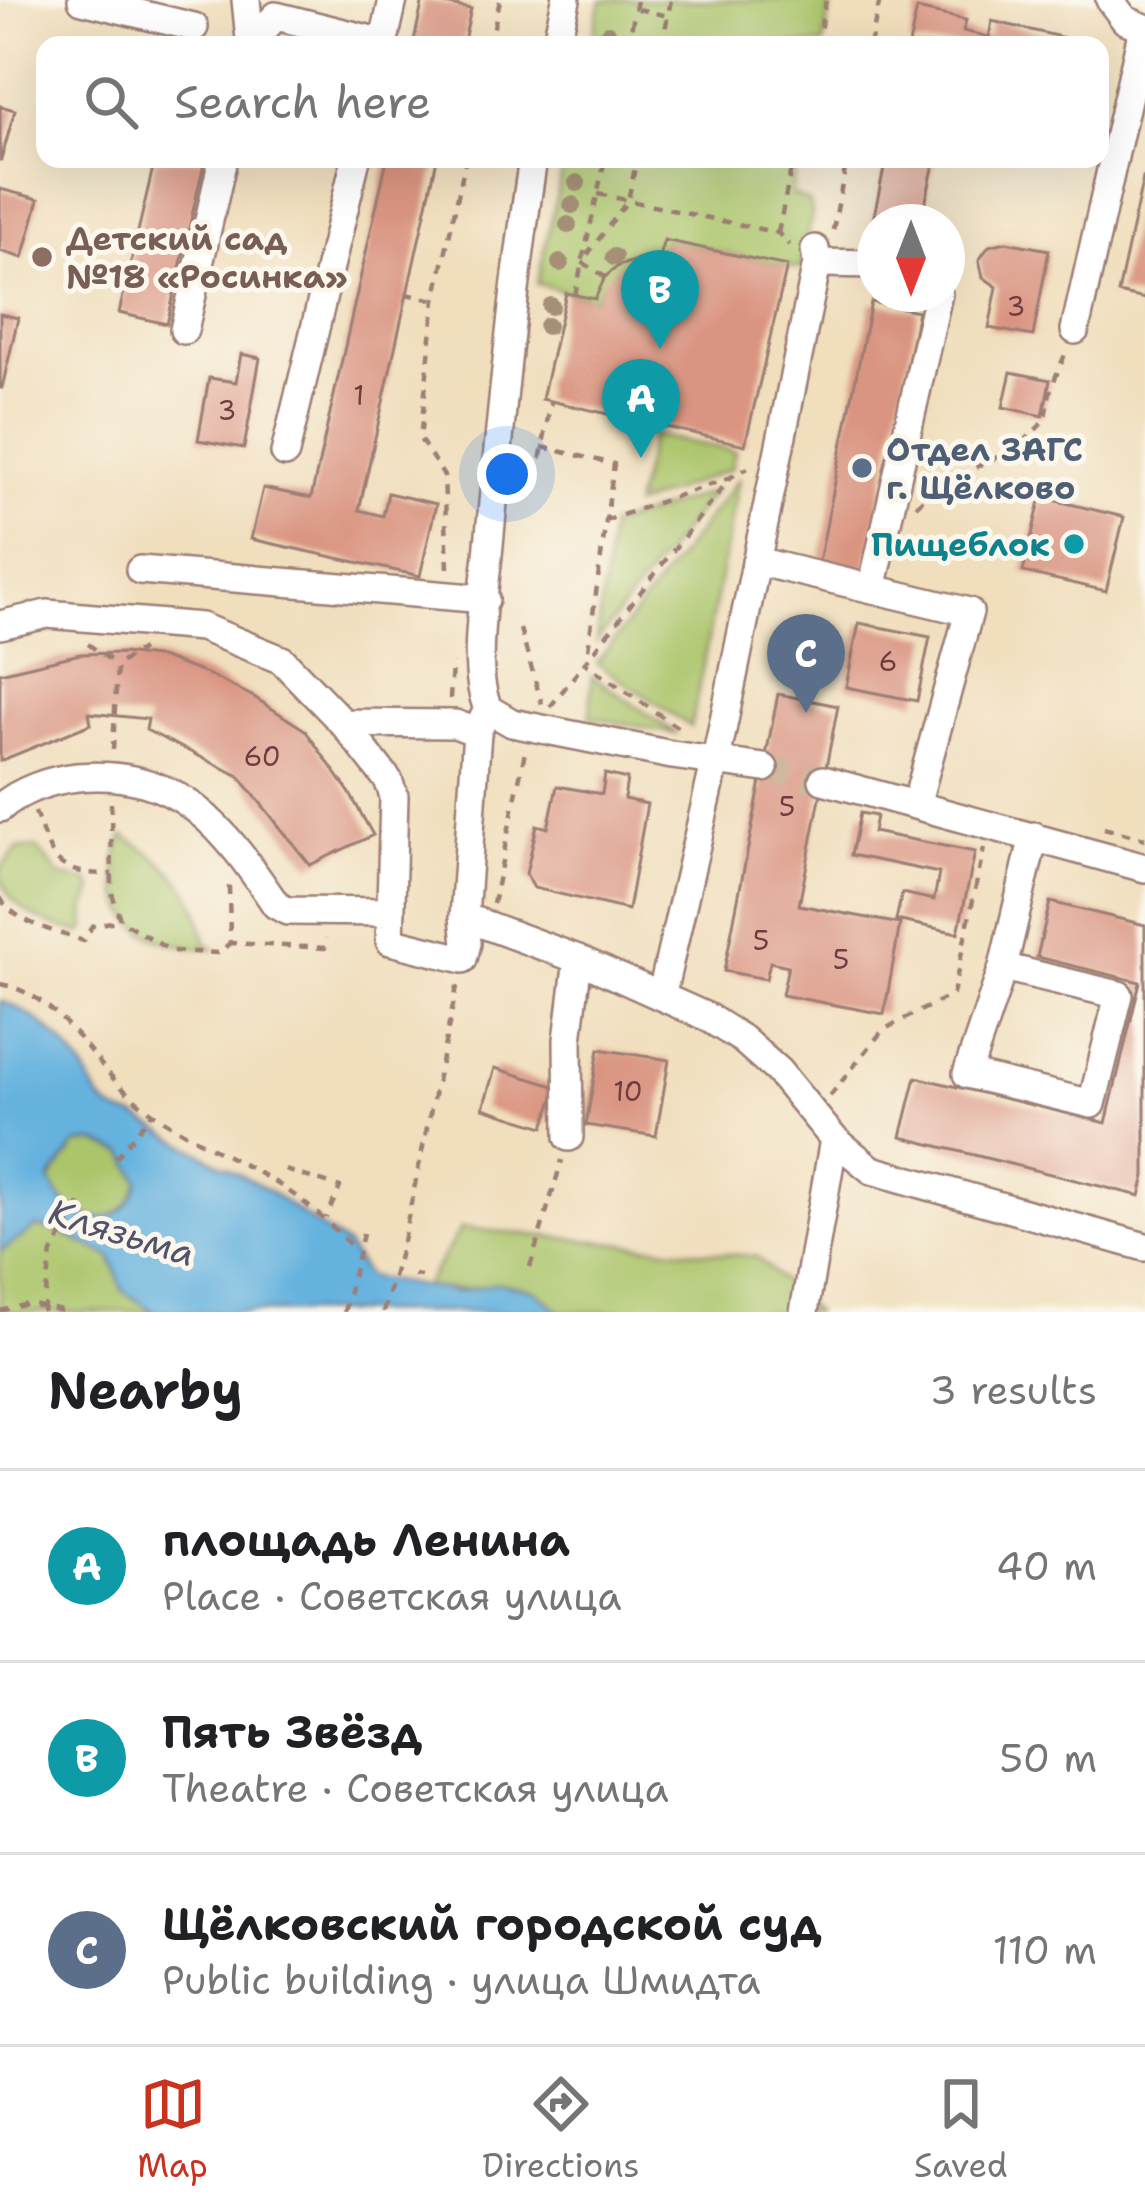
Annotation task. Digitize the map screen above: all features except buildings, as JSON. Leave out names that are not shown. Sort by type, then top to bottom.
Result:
[{"type":"street","points":[[82,0],[194,27]]},
{"type":"street","points":[[246,0],[249,36]]},
{"type":"street","points":[[386,36],[394,0]]},
{"type":"street","points":[[558,36],[566,0]]},
{"type":"street","points":[[1075,329],[1144,28],[1126,20],[1110,0]]},
{"type":"street","points":[[255,36],[276,16],[353,36]]},
{"type":"street","points":[[184,330],[221,168]]},
{"type":"street","points":[[285,453],[354,168]]},
{"type":"street","points":[[0,626],[47,614],[201,627],[282,661],[343,723],[388,779],[394,796],[390,941],[463,959],[477,922],[485,599],[532,168]]},
{"type":"street","points":[[662,993],[717,754],[815,250],[857,260]]},
{"type":"street","points":[[872,589],[934,312]]},
{"type":"street","points":[[756,561],[969,612],[916,805]]},
{"type":"street","points":[[140,571],[485,599]]},
{"type":"street","points":[[343,723],[512,723],[717,754],[764,768]]},
{"type":"street","points":[[0,808],[11,798],[60,779],[103,775],[146,781],[185,799],[224,832],[276,905],[287,911],[391,912]]},
{"type":"street","points":[[824,780],[1145,868]]},
{"type":"street","points":[[1003,967],[1119,995],[1092,1104],[967,1074],[1003,967],[1034,836]]},
{"type":"street","points":[[477,922],[662,993],[742,1039],[834,1139],[872,1170],[1145,1247]]},
{"type":"street","points":[[568,1137],[568,1040],[578,959]]},
{"type":"street","points":[[804,1312],[834,1139]]},
{"type":"path","points":[[492,36],[500,0]]},
{"type":"path","points":[[630,36],[637,0]]},
{"type":"path","points":[[664,36],[671,0]]},
{"type":"path","points":[[819,36],[826,0]]},
{"type":"path","points":[[873,36],[880,0]]},
{"type":"path","points":[[635,9],[668,16]]},
{"type":"path","points":[[420,439],[435,301],[464,168]]},
{"type":"path","points":[[574,295],[603,168]]},
{"type":"path","points":[[582,262],[628,200],[635,168]]},
{"type":"path","points":[[778,233],[791,168]]},
{"type":"path","points":[[598,194],[778,233],[815,250],[844,168]]},
{"type":"path","points":[[582,262],[604,278]]},
{"type":"path","points":[[406,294],[435,301]]},
{"type":"path","points":[[883,540],[936,486],[1019,447],[1044,421],[1051,388],[1075,329]]},
{"type":"path","points":[[534,494],[551,401]]},
{"type":"path","points":[[542,447],[614,464],[586,664]]},
{"type":"path","points":[[604,521],[748,468],[744,490]]},
{"type":"path","points":[[520,628],[545,714],[730,477]]},
{"type":"path","points":[[87,643],[117,665]]},
{"type":"path","points":[[117,665],[145,647]]},
{"type":"path","points":[[586,664],[717,754]]},
{"type":"path","points":[[112,756],[117,665]]},
{"type":"path","points":[[477,922],[524,752],[537,746]]},
{"type":"path","points":[[111,792],[112,874],[120,920]]},
{"type":"path","points":[[46,802],[33,807],[47,847],[62,869],[112,874]]},
{"type":"path","points":[[815,1114],[884,1030],[953,994],[986,839]]},
{"type":"path","points":[[228,882],[230,943]]},
{"type":"path","points":[[0,897],[4,906],[43,927],[85,940],[92,926],[120,920],[171,951],[218,953],[230,943],[325,948],[327,911]]},
{"type":"path","points":[[383,1312],[403,1241],[463,959]]},
{"type":"path","points":[[0,984],[14,986],[62,1018],[129,1094],[153,1112],[274,1181],[326,1218],[354,1249]]},
{"type":"path","points":[[116,1158],[153,1112]]},
{"type":"path","points":[[530,1267],[568,1137]]},
{"type":"path","points":[[285,1170],[340,1187],[326,1218]]},
{"type":"path","points":[[44,1309],[52,1253],[81,1202]]},
{"type":"path","points":[[344,1312],[363,1234]]},
{"type":"path","points":[[0,1311],[28,1304],[68,1312]]},
{"type":"green space","points":[[601,0],[832,0],[825,36],[593,36]]},
{"type":"green space","points":[[563,168],[796,168],[791,193],[809,203],[812,214],[800,269],[664,240],[657,264],[636,262],[619,268],[595,299],[537,284]]},
{"type":"green space","points":[[652,435],[735,451],[731,469],[634,506]]},
{"type":"green space","points":[[739,478],[691,727],[597,663]]},
{"type":"green space","points":[[714,491],[597,641],[610,526]]},
{"type":"green space","points":[[592,676],[677,734],[590,717]]},
{"type":"green space","points":[[124,836],[156,857],[182,883],[213,949],[163,941],[128,915],[116,875]]},
{"type":"green space","points":[[36,847],[61,877],[89,881],[93,890],[81,933],[41,920],[9,895],[0,869],[17,849]]},
{"type":"green space","points":[[95,1142],[125,1153],[139,1181],[132,1198],[110,1217],[96,1218],[70,1208],[50,1180],[76,1144]]},
{"type":"green space","points":[[36,1227],[58,1231],[111,1257],[123,1291],[155,1312],[0,1312],[0,1252]]},
{"type":"green space","points":[[461,1228],[757,1257],[814,1312],[561,1312],[524,1289],[509,1286],[424,1287]]},
{"type":"water","name":"Клязьма","points":[[0,1001],[22,1010],[52,1033],[111,1109],[136,1117],[266,1189],[347,1246],[367,1277],[456,1292],[498,1283],[534,1290],[561,1312],[155,1312],[123,1291],[111,1257],[58,1231],[36,1227],[0,1252]],"holes":[[[95,1142],[125,1153],[139,1181],[132,1198],[110,1216],[83,1215],[59,1196],[50,1180],[76,1144]]]},
{"type":"tunnel","points":[[764,768],[823,780]]},
{"type":"place","name":"Детский сад №18 «Росинка»","points":[[42,257]]},
{"type":"place","name":"Пять Звёзд","points":[[660,349]]},
{"type":"place","name":"площадь Ленина","points":[[641,458]]},
{"type":"place","name":"Отдел ЗАГС г. Щёлково","points":[[862,468]]},
{"type":"place","name":"Пищеблок","points":[[1074,544]]},
{"type":"place","name":"Щёлковский городской суд","points":[[806,713]]}]
